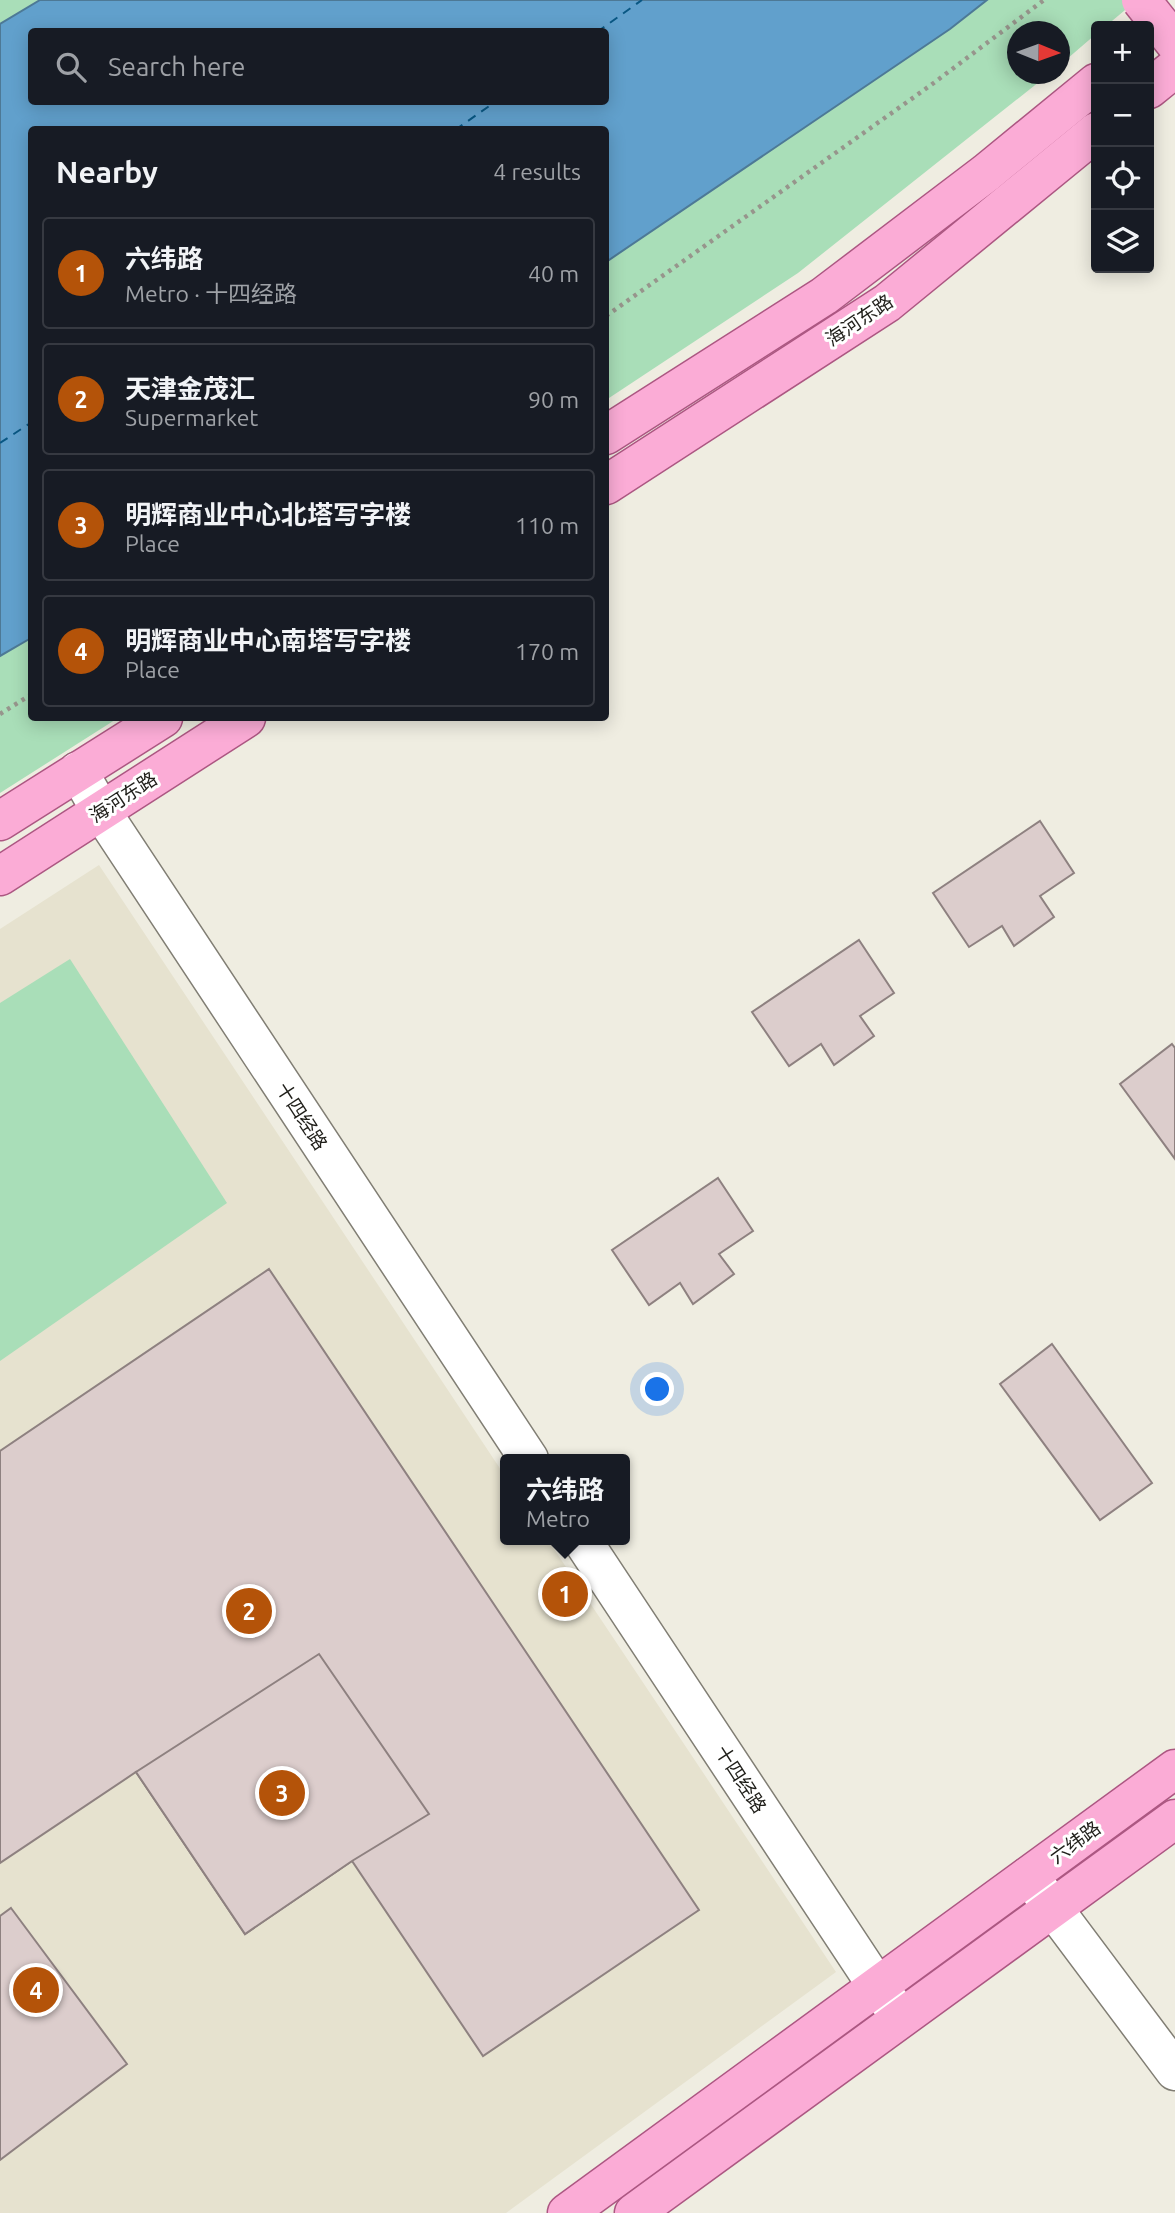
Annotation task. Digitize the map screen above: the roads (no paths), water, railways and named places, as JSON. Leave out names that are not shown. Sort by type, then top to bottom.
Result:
[{"type":"main road","points":[[1141,0],[1175,43]]},
{"type":"main road","points":[[1154,36],[1175,19]]},
{"type":"main road","points":[[1154,85],[1175,68]]},
{"type":"main road","name":"海河东路","points":[[609,433],[824,296],[986,173],[1095,84]]},
{"type":"main road","name":"海河东路","points":[[609,483],[887,303],[1091,136]]},
{"type":"main road","points":[[0,821],[158,721]]},
{"type":"main road","name":"海河东路","points":[[0,876],[241,721]]},
{"type":"main road","name":"六纬路","points":[[567,2213],[1175,1769]]},
{"type":"main road","name":"六纬路","points":[[634,2213],[1175,1819]]},
{"type":"street","name":"十四经路","points":[[78,771],[101,811],[526,1454]]},
{"type":"street","name":"十四经路","points":[[585,1545],[877,1986],[901,2017]]},
{"type":"street","points":[[1029,1876],[1175,2071]]},
{"type":"water","points":[[40,0],[987,0],[950,29],[609,260],[609,126],[28,126],[28,640],[0,656],[0,24]]},
{"type":"place","name":"六纬路","points":[[565,1594]]},
{"type":"place","name":"天津金茂汇","points":[[249,1611]]},
{"type":"place","name":"明辉商业中心北塔写字楼","points":[[282,1793]]},
{"type":"place","name":"明辉商业中心南塔写字楼","points":[[36,1990]]}]
